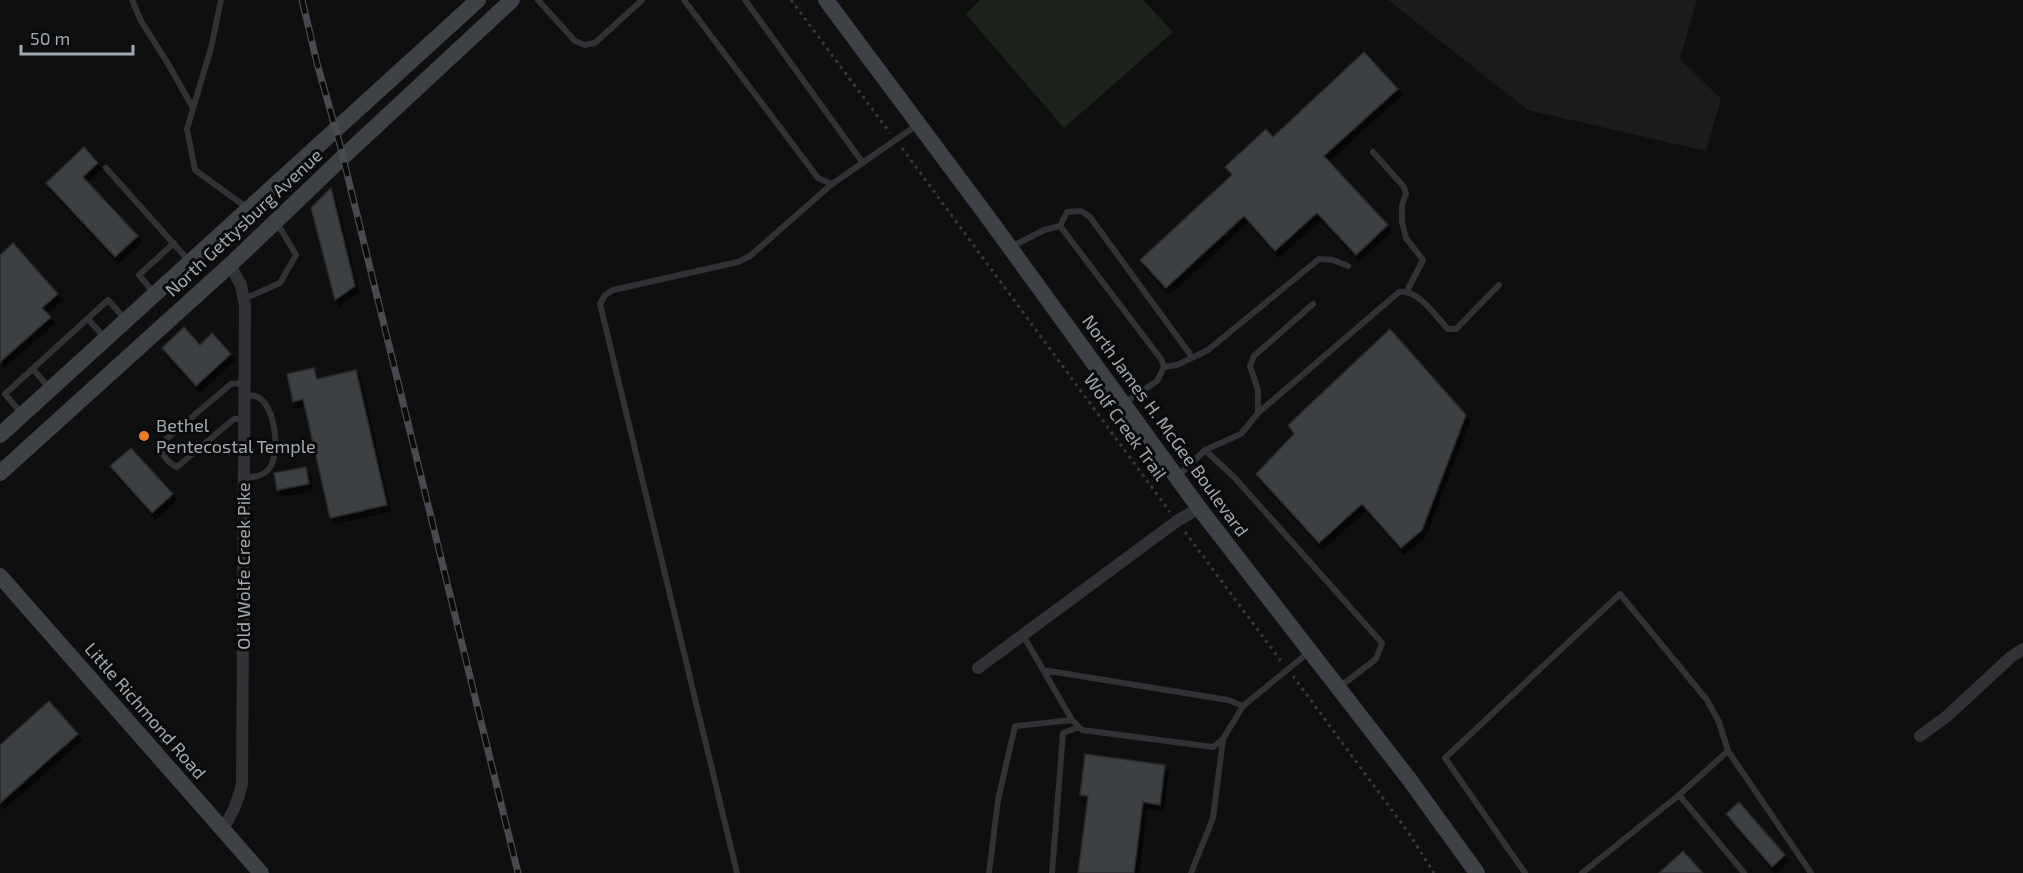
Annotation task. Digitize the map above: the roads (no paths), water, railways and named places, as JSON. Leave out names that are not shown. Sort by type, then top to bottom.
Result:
[{"type":"main road","name":"North Gettysburg Avenue","points":[[0,435],[477,0]]},
{"type":"main road","name":"North Gettysburg Avenue","points":[[0,473],[230,265],[512,0]]},
{"type":"main road","name":"North James H. McGee Boulevard","points":[[826,0],[1199,508],[1409,779],[1477,873]]},
{"type":"main road","name":"Little Richmond Road","points":[[0,576],[261,873]]},
{"type":"street","name":"Old Wolfe Creek Pike","points":[[222,829],[239,800],[242,784],[246,327],[244,299],[230,265]]},
{"type":"street","points":[[978,668],[1177,521],[1199,508]]},
{"type":"street","points":[[1920,736],[1946,717],[2011,657],[2023,649]]},
{"type":"lane","points":[[132,0],[141,21],[193,108]]},
{"type":"lane","points":[[221,0],[211,48],[187,129],[195,170],[249,210]]},
{"type":"lane","points":[[538,0],[575,41],[585,45],[595,43],[642,0]]},
{"type":"lane","points":[[684,0],[818,178],[832,184]]},
{"type":"lane","points":[[745,0],[863,163]]},
{"type":"lane","points":[[737,873],[600,304],[605,295],[613,290],[738,262],[750,256],[832,184],[918,125]]},
{"type":"lane","points":[[1373,152],[1404,187],[1406,194],[1402,206],[1402,222],[1406,238],[1424,260],[1407,291]]},
{"type":"lane","points":[[106,168],[190,262]]},
{"type":"lane","points":[[1010,248],[1044,230],[1060,226],[1067,212],[1081,211],[1090,217],[1192,357]]},
{"type":"lane","points":[[244,299],[280,283],[296,255],[276,221]]},
{"type":"lane","points":[[1060,226],[1161,359],[1164,368]]},
{"type":"lane","points":[[155,294],[139,275],[174,243]]},
{"type":"lane","points":[[1123,404],[1156,381],[1164,368],[1177,365],[1208,350],[1319,259],[1333,260],[1348,267]]},
{"type":"lane","points":[[1177,478],[1205,450],[1241,434],[1258,412],[1400,292],[1407,291],[1416,295],[1448,330],[1461,326],[1499,285]]},
{"type":"lane","points":[[23,415],[2,393],[33,369],[108,300],[126,321]]},
{"type":"lane","points":[[1258,412],[1258,390],[1250,366],[1254,356],[1313,304]]},
{"type":"lane","points":[[88,319],[106,339]]},
{"type":"lane","points":[[33,369],[51,389]]},
{"type":"lane","points":[[245,383],[231,384],[159,445],[161,452],[177,467],[234,419],[245,419]]},
{"type":"lane","points":[[244,478],[268,471],[275,454],[270,411],[265,402],[254,395],[245,396]]},
{"type":"lane","points":[[1205,450],[1241,485],[1382,643],[1376,659],[1338,688]]},
{"type":"lane","points":[[1525,873],[1445,758],[1620,594],[1707,700],[1719,722],[1728,751],[1810,873]]},
{"type":"lane","points":[[1023,635],[1072,720],[1083,730],[1213,747],[1223,739],[1243,706],[1310,651]]},
{"type":"lane","points":[[1043,670],[1228,700],[1243,706]]},
{"type":"lane","points":[[989,873],[998,801],[1015,726],[1072,720]]},
{"type":"lane","points":[[1052,873],[1063,734],[1079,727]]},
{"type":"lane","points":[[1191,873],[1213,818],[1223,739]]},
{"type":"lane","points":[[1582,873],[1728,751]]},
{"type":"lane","points":[[1678,795],[1744,873]]},
{"type":"railway","points":[[302,0],[340,145],[518,873]]},
{"type":"place","name":"Bethel Pentecostal Temple","points":[[144,436]]}]
